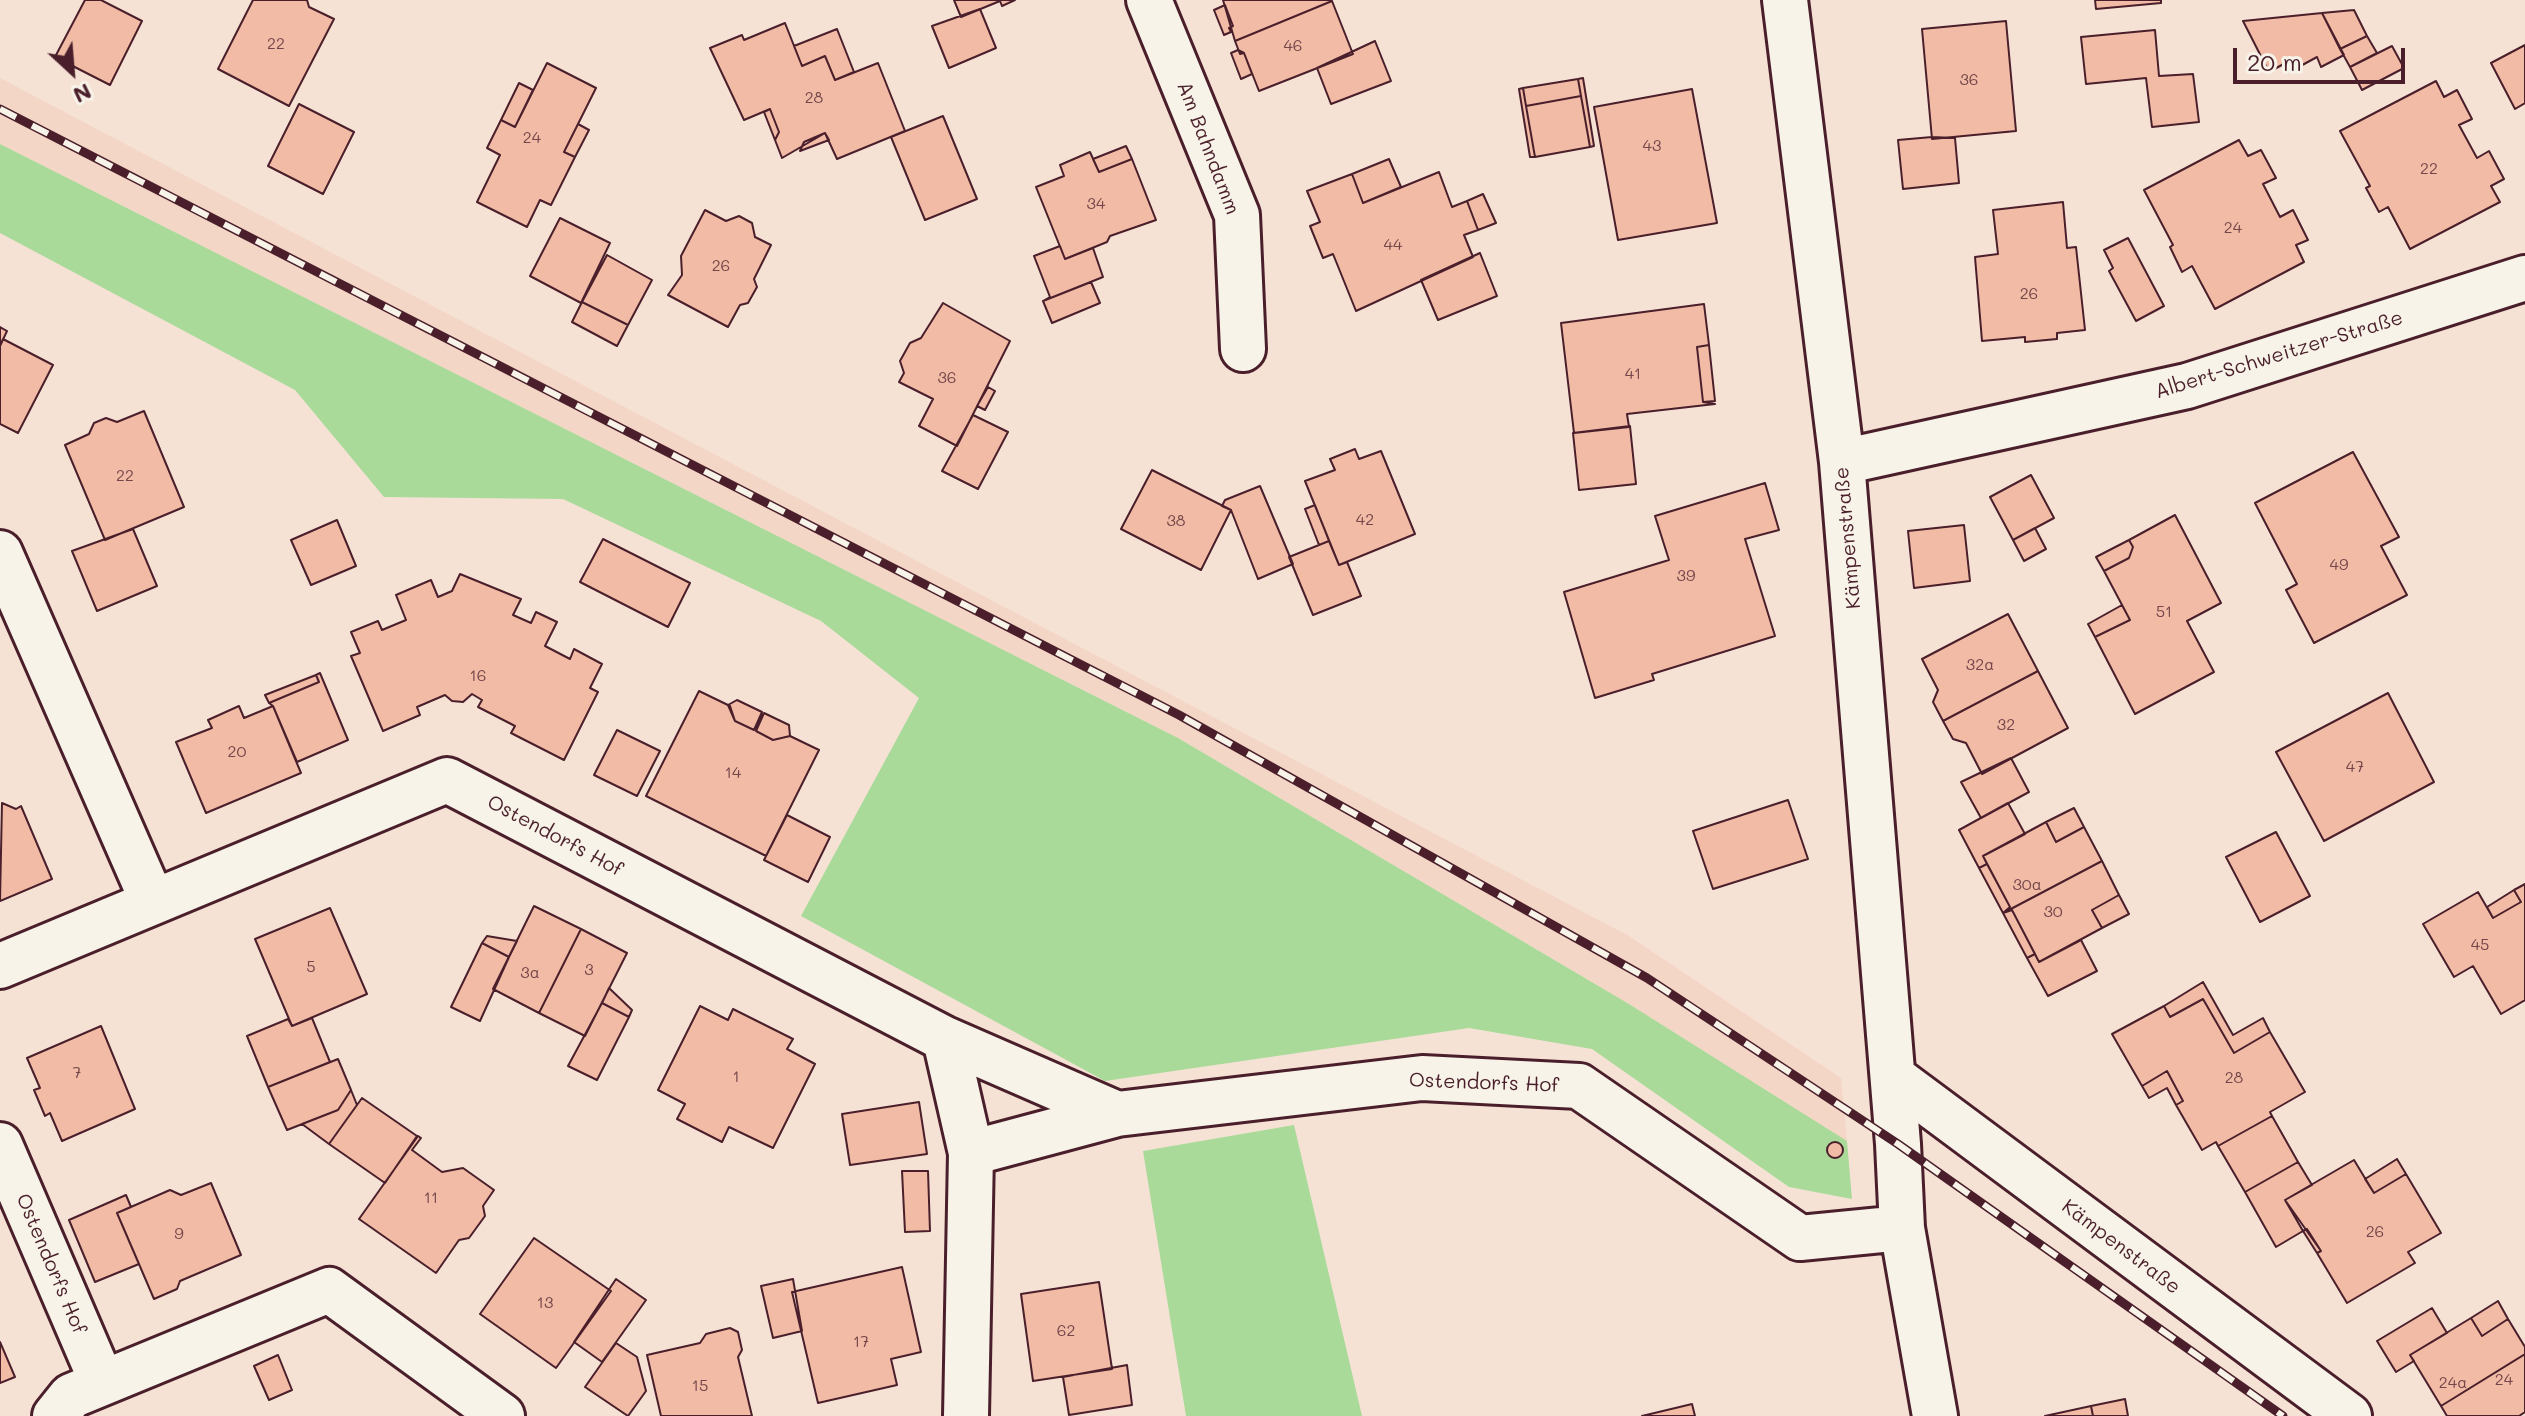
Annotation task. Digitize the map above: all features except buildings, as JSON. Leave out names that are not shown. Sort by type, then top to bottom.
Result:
[{"type":"street","name":"Am Bahndamm","points":[[1149,0],[1237,215],[1243,349]]},
{"type":"street","name":"Kämpenstraße","points":[[1785,0],[1842,462],[1893,1077],[1902,1228],[1935,1416]]},
{"type":"street","name":"Albert-Schweitzer-Straße","points":[[1842,462],[2187,386],[2525,278]]},
{"type":"street","points":[[0,553],[152,900]]},
{"type":"street","name":"Ostendorfs Hof","points":[[0,966],[152,900],[447,780],[945,1039],[1117,1114]]},
{"type":"street","points":[[945,1039],[971,1153],[966,1416]]},
{"type":"street","name":"Kämpenstraße","points":[[1893,1077],[2349,1416]]},
{"type":"street","name":"Ostendorfs Hof","points":[[971,1153],[1117,1114],[1422,1078],[1579,1086],[1800,1238],[1902,1228]]},
{"type":"street","name":"Ostendorfs Hof","points":[[0,1145],[102,1382]]},
{"type":"street","points":[[55,1416],[71,1396],[329,1290],[502,1416]]},
{"type":"shaded area","points":[[0,78],[1629,936],[1841,1078],[1847,1141],[1629,1004],[1178,738],[0,144]]},
{"type":"green space","points":[[0,144],[1178,738],[1629,1004],[1847,1141],[1852,1199],[1789,1187],[1592,1049],[1469,1028],[1105,1081],[801,916],[919,698],[821,621],[563,499],[384,497],[295,390],[0,233]]},
{"type":"green space","points":[[1294,1125],[1362,1416],[1186,1416],[1143,1151]]},
{"type":"railway","points":[[0,109],[1179,715],[1647,978],[1898,1144],[2283,1416]]}]
